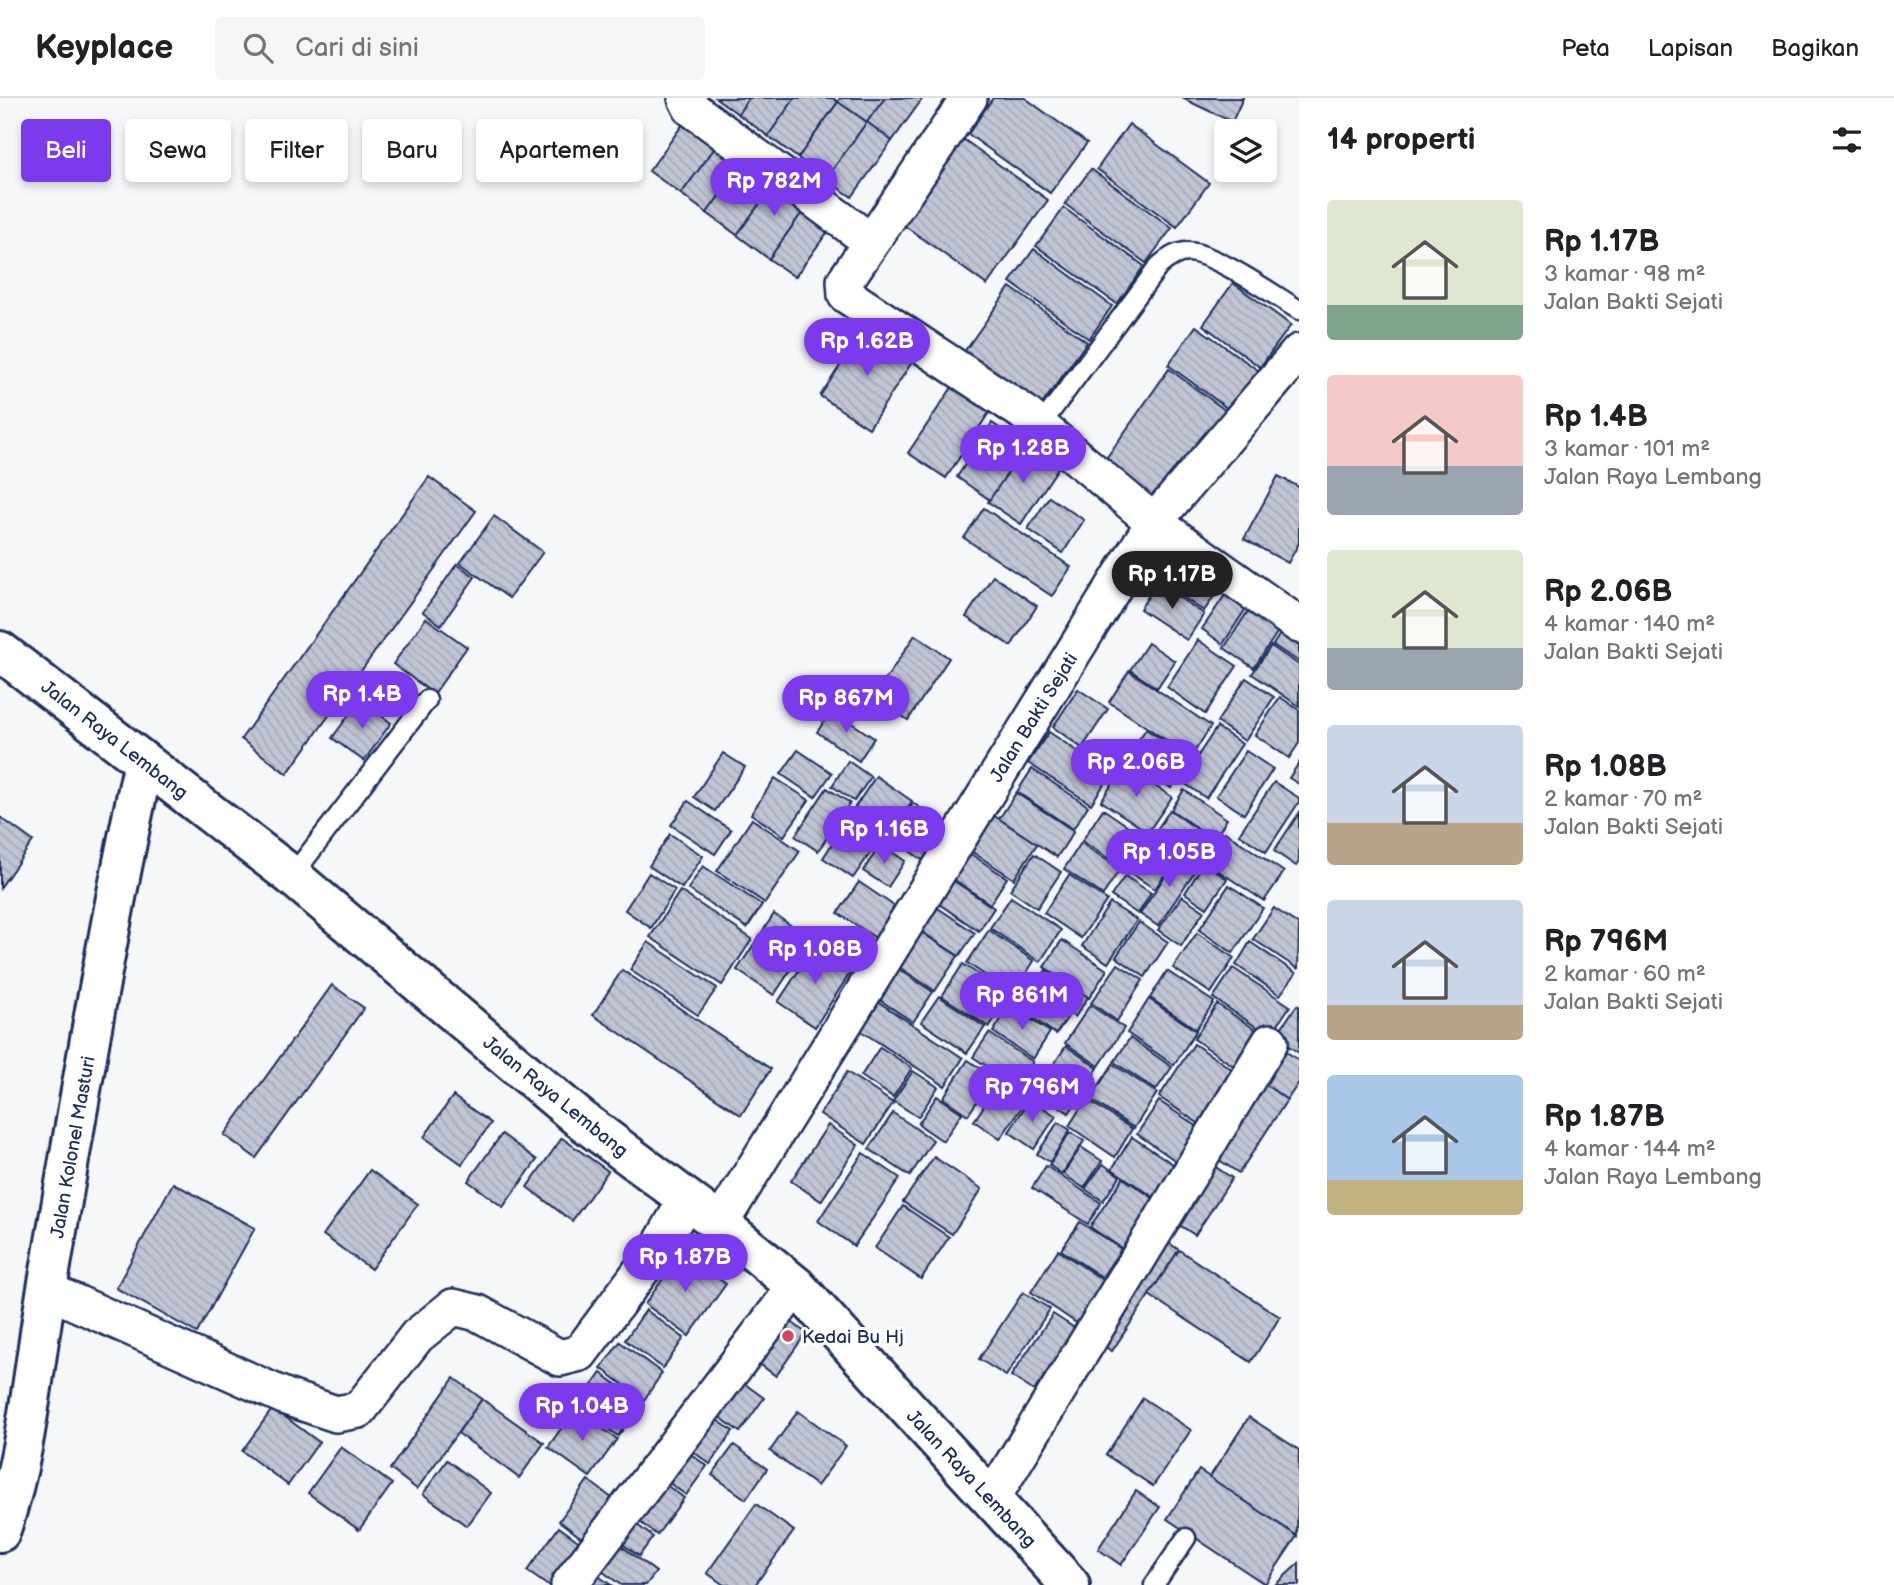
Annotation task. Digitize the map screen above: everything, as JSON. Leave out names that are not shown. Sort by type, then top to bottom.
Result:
[{"type":"main road","name":"Jalan Raya Lembang","points":[[0,651],[292,876],[579,1118],[720,1224],[796,1286],[1070,1585]]},
{"type":"main road","name":"Jalan Kolonel Masturi","points":[[0,1532],[11,1500],[30,1406],[47,1290],[120,874],[144,762]]},
{"type":"street","points":[[686,98],[691,108],[870,241]]},
{"type":"street","points":[[969,98],[870,241],[844,285],[845,295],[1023,412],[1154,522],[1299,625]]},
{"type":"street","name":"Jalan Bakti Sejati","points":[[720,1224],[1154,522],[1299,352]]},
{"type":"street","points":[[991,1500],[1270,1042]]},
{"type":"street","points":[[47,1290],[286,1397],[335,1414],[359,1410],[417,1336],[453,1307],[478,1313],[560,1358],[580,1353],[661,1244],[686,1200]]},
{"type":"street","points":[[569,1585],[796,1286]]},
{"type":"lane","points":[[1040,426],[1159,266],[1170,257],[1186,252],[1205,256],[1299,310]]},
{"type":"lane","points":[[292,876],[427,700]]},
{"type":"lane","points":[[1154,1585],[1186,1538]]},
{"type":"building","points":[[716,98],[749,98],[738,114]]},
{"type":"building","points":[[749,98],[795,98],[768,136],[738,114]]},
{"type":"building","points":[[795,98],[833,98],[838,102],[798,158],[768,136]]},
{"type":"building","points":[[840,98],[885,98],[867,122],[838,102]]},
{"type":"building","points":[[885,98],[923,98],[892,141],[867,122]]},
{"type":"building","points":[[993,98],[1025,98],[1087,143],[1050,193],[968,134]]},
{"type":"building","points":[[1182,98],[1243,98],[1233,119],[1226,119]]},
{"type":"building","points":[[838,102],[867,122],[826,179],[798,158]]},
{"type":"building","points":[[691,113],[723,137],[681,194],[649,171]]},
{"type":"building","points":[[867,122],[892,141],[852,197],[826,179]]},
{"type":"building","points":[[1129,124],[1209,183],[1177,227],[1097,169]]},
{"type":"building","points":[[959,136],[1048,200],[987,285],[898,221]]},
{"type":"building","points":[[723,137],[748,156],[707,213],[681,194]]},
{"type":"building","points":[[748,156],[779,177],[737,235],[707,213]]},
{"type":"building","points":[[1091,169],[1172,228],[1146,263],[1065,204]]},
{"type":"building","points":[[779,177],[811,200],[769,259],[737,235]]},
{"type":"building","points":[[811,200],[837,219],[795,277],[769,259]]},
{"type":"building","points":[[1064,208],[1144,266],[1117,304],[1036,246]]},
{"type":"building","points":[[1034,249],[1112,306],[1089,339],[1010,282]]},
{"type":"building","points":[[1233,283],[1291,325],[1260,367],[1203,325]]},
{"type":"building","points":[[1010,287],[1087,342],[1040,407],[964,352]]},
{"type":"building","points":[[1196,326],[1266,376],[1238,416],[1168,365]]},
{"type":"building","points":[[866,327],[914,359],[869,428],[820,396]]},
{"type":"building","points":[[1169,369],[1229,413],[1159,509],[1100,467]]},
{"type":"building","points":[[957,380],[994,405],[946,478],[908,453]]},
{"type":"building","points":[[992,423],[1026,446],[990,500],[957,477]]},
{"type":"building","points":[[1026,446],[1058,468],[1021,524],[988,502]]},
{"type":"building","points":[[1278,476],[1299,487],[1299,543],[1288,563],[1244,539]]},
{"type":"building","points":[[429,477],[476,511],[287,774],[241,739]]},
{"type":"building","points":[[1049,497],[1084,520],[1063,553],[1028,529]]},
{"type":"building","points":[[984,508],[1071,567],[1052,596],[964,538]]},
{"type":"building","points":[[494,516],[543,552],[509,598],[460,563]]},
{"type":"building","points":[[1178,548],[1225,580],[1204,611],[1157,580]]},
{"type":"building","points":[[457,564],[475,577],[441,625],[423,612]]},
{"type":"building","points":[[993,576],[1037,606],[1011,646],[966,617]]},
{"type":"building","points":[[1157,583],[1204,614],[1187,640],[1140,609]]},
{"type":"building","points":[[1231,586],[1252,599],[1223,644],[1202,629]]},
{"type":"building","points":[[1254,602],[1284,622],[1254,668],[1224,648]]},
{"type":"building","points":[[426,618],[467,647],[434,694],[393,664]]},
{"type":"building","points":[[1287,623],[1299,630],[1299,662],[1273,645]]},
{"type":"building","points":[[915,635],[949,658],[908,720],[874,697]]},
{"type":"building","points":[[1198,640],[1237,666],[1205,714],[1167,687]]},
{"type":"building","points":[[1148,643],[1175,661],[1157,688],[1130,670]]},
{"type":"building","points":[[1271,646],[1299,665],[1299,706],[1252,674]]},
{"type":"building","points":[[1129,671],[1211,726],[1191,757],[1109,702]]},
{"type":"building","points":[[1246,678],[1274,697],[1245,741],[1217,722]]},
{"type":"building","points":[[1078,689],[1108,709],[1082,748],[1053,727]]},
{"type":"building","points":[[1280,697],[1299,710],[1299,743],[1289,758],[1255,735]]},
{"type":"building","points":[[360,700],[391,723],[364,761],[332,738]]},
{"type":"building","points":[[832,710],[874,738],[859,761],[817,732]]},
{"type":"building","points":[[1217,727],[1242,744],[1206,798],[1181,781]]},
{"type":"building","points":[[1146,729],[1191,759],[1171,788],[1126,758]]},
{"type":"building","points":[[1049,732],[1111,774],[1091,804],[1028,763]]},
{"type":"building","points":[[798,750],[832,773],[815,797],[781,774]]},
{"type":"building","points":[[1246,751],[1273,769],[1244,814],[1216,796]]},
{"type":"building","points":[[723,753],[745,767],[715,811],[694,797]]},
{"type":"building","points":[[848,761],[871,777],[854,801],[832,786]]},
{"type":"building","points":[[1299,763],[1299,784],[1289,778]]},
{"type":"building","points":[[1124,766],[1172,797],[1148,832],[1101,801]]},
{"type":"building","points":[[1032,769],[1088,806],[1073,829],[1017,792]]},
{"type":"building","points":[[876,776],[912,801],[892,832],[855,807]]},
{"type":"building","points":[[775,778],[809,800],[784,836],[751,814]]},
{"type":"building","points":[[1274,782],[1299,798],[1299,802],[1266,852],[1239,834]]},
{"type":"building","points":[[827,788],[850,803],[818,851],[795,836]]},
{"type":"building","points":[[1184,790],[1227,819],[1214,839],[1171,810]]},
{"type":"building","points":[[1016,793],[1074,831],[1057,857],[999,819]]},
{"type":"building","points":[[688,801],[731,830],[715,854],[671,825]]},
{"type":"building","points":[[913,803],[947,826],[924,861],[890,838]]},
{"type":"building","points":[[1103,809],[1144,837],[1123,868],[1082,841]]},
{"type":"building","points":[[1170,810],[1213,840],[1200,860],[1156,831]]},
{"type":"building","points":[[987,811],[1037,844],[1014,879],[963,846]]},
{"type":"building","points":[[1299,813],[1299,862],[1296,866],[1274,851]]},
{"type":"building","points":[[0,817],[33,841],[0,888]]},
{"type":"building","points":[[752,819],[800,851],[765,903],[717,871]]},
{"type":"building","points":[[848,819],[879,840],[853,878],[823,858]]},
{"type":"building","points":[[1225,832],[1284,872],[1264,901],[1205,862]]},
{"type":"building","points":[[670,834],[703,856],[682,888],[649,866]]},
{"type":"building","points":[[1153,835],[1179,853],[1155,889],[1129,872]]},
{"type":"building","points":[[1081,843],[1120,869],[1103,895],[1064,869]]},
{"type":"building","points":[[881,844],[905,861],[888,887],[863,871]]},
{"type":"building","points":[[966,851],[1007,878],[990,904],[949,876]]},
{"type":"building","points":[[1180,853],[1199,865],[1158,926],[1140,914]]},
{"type":"building","points":[[1034,854],[1061,872],[1037,908],[1010,890]]},
{"type":"building","points":[[1204,863],[1227,879],[1207,908],[1185,893]]},
{"type":"building","points":[[703,866],[762,905],[747,928],[688,889]]},
{"type":"building","points":[[649,873],[675,890],[651,928],[625,910]]},
{"type":"building","points":[[1069,875],[1107,900],[1081,938],[1044,913]]},
{"type":"building","points":[[1125,876],[1151,893],[1138,914],[1111,896]]},
{"type":"building","points":[[948,877],[994,908],[979,931],[933,900]]},
{"type":"building","points":[[859,882],[903,912],[883,943],[838,913]]},
{"type":"building","points":[[1229,885],[1263,908],[1233,953],[1199,930]]},
{"type":"building","points":[[680,891],[752,939],[722,985],[650,937]]},
{"type":"building","points":[[1182,896],[1204,911],[1181,946],[1158,930]]},
{"type":"building","points":[[1011,897],[1061,930],[1040,962],[990,928]]},
{"type":"building","points":[[1110,903],[1137,920],[1108,963],[1082,946]]},
{"type":"building","points":[[935,906],[975,933],[959,956],[919,930]]},
{"type":"building","points":[[1274,908],[1299,925],[1298,969],[1253,939]]},
{"type":"building","points":[[774,914],[811,939],[774,995],[737,970]]},
{"type":"building","points":[[1139,922],[1168,942],[1145,977],[1116,957]]},
{"type":"building","points":[[989,930],[1034,961],[1013,994],[967,963]]},
{"type":"building","points":[[919,931],[958,956],[935,991],[896,965]]},
{"type":"building","points":[[1197,933],[1234,958],[1211,993],[1173,968]]},
{"type":"building","points":[[1062,940],[1107,970],[1089,998],[1044,967]]},
{"type":"building","points":[[648,942],[717,988],[698,1015],[630,970]]},
{"type":"building","points":[[1250,942],[1296,973],[1280,995],[1236,965]]},
{"type":"building","points":[[815,946],[852,970],[815,1027],[778,1002]]},
{"type":"building","points":[[891,964],[933,992],[913,1022],[871,994]]},
{"type":"building","points":[[963,964],[1010,996],[989,1027],[942,996]]},
{"type":"building","points":[[1118,964],[1143,980],[1117,1021],[1091,1003]]},
{"type":"building","points":[[1233,968],[1290,1006],[1270,1036],[1213,998]]},
{"type":"building","points":[[622,970],[771,1069],[741,1115],[593,1015]]},
{"type":"building","points":[[1046,970],[1088,997],[1075,1017],[1034,989]]},
{"type":"building","points":[[1167,971],[1214,1002],[1196,1029],[1150,998]]},
{"type":"building","points":[[332,985],[364,1008],[256,1158],[224,1135]]},
{"type":"building","points":[[1027,986],[1069,1015],[1056,1034],[1013,1005]]},
{"type":"building","points":[[939,996],[985,1027],[967,1053],[921,1022]]},
{"type":"building","points":[[874,999],[963,1058],[945,1086],[855,1027]]},
{"type":"building","points":[[1149,999],[1196,1031],[1174,1065],[1127,1033]]},
{"type":"building","points":[[1217,1004],[1268,1038],[1244,1073],[1194,1039]]},
{"type":"building","points":[[1090,1005],[1124,1028],[1099,1066],[1065,1043]]},
{"type":"building","points":[[1297,1005],[1299,1006],[1299,1053],[1275,1037]]},
{"type":"building","points":[[1010,1006],[1050,1032],[1033,1059],[993,1032]]},
{"type":"building","points":[[989,1033],[1033,1062],[1017,1086],[973,1057]]},
{"type":"building","points":[[1130,1038],[1172,1067],[1156,1090],[1114,1062]]},
{"type":"building","points":[[1194,1044],[1239,1074],[1204,1127],[1159,1097]]},
{"type":"building","points":[[1275,1045],[1299,1060],[1299,1082],[1287,1100],[1254,1077]]},
{"type":"building","points":[[1066,1046],[1098,1068],[1069,1113],[1036,1091]]},
{"type":"building","points":[[880,1047],[912,1068],[893,1097],[861,1076]]},
{"type":"building","points":[[968,1060],[993,1077],[968,1115],[943,1098]]},
{"type":"building","points":[[1113,1064],[1157,1093],[1134,1128],[1090,1099]]},
{"type":"building","points":[[913,1071],[938,1087],[918,1117],[893,1101]]},
{"type":"building","points":[[847,1072],[893,1103],[866,1144],[820,1114]]},
{"type":"building","points":[[1001,1080],[1028,1098],[1000,1139],[974,1121]]},
{"type":"building","points":[[1259,1080],[1287,1100],[1239,1173],[1210,1154]]},
{"type":"building","points":[[453,1096],[491,1123],[462,1164],[424,1137]]},
{"type":"building","points":[[937,1096],[962,1113],[943,1141],[918,1124]]},
{"type":"building","points":[[1030,1099],[1056,1116],[1034,1149],[1009,1132]]},
{"type":"building","points":[[1086,1099],[1132,1129],[1115,1157],[1069,1126]]},
{"type":"building","points":[[1159,1101],[1204,1131],[1182,1165],[1137,1134]]},
{"type":"building","points":[[893,1113],[933,1140],[910,1176],[869,1149]]},
{"type":"building","points":[[1058,1122],[1070,1130],[1050,1162],[1037,1154]]},
{"type":"building","points":[[828,1125],[858,1145],[821,1201],[791,1181]]},
{"type":"building","points":[[1070,1132],[1084,1141],[1062,1174],[1049,1165]]},
{"type":"building","points":[[502,1134],[537,1160],[503,1207],[468,1181]]},
{"type":"building","points":[[1132,1137],[1179,1168],[1158,1200],[1112,1169]]},
{"type":"building","points":[[562,1138],[608,1171],[572,1221],[527,1187]]},
{"type":"building","points":[[1081,1147],[1102,1161],[1084,1188],[1063,1174]]},
{"type":"building","points":[[863,1153],[900,1178],[854,1246],[818,1221]]},
{"type":"building","points":[[934,1157],[982,1189],[952,1234],[903,1202]]},
{"type":"building","points":[[1205,1160],[1232,1178],[1195,1235],[1167,1217]]},
{"type":"building","points":[[1103,1164],[1120,1176],[1103,1201],[1085,1189]]},
{"type":"building","points":[[1046,1166],[1101,1203],[1088,1224],[1032,1188]]},
{"type":"building","points":[[370,1170],[418,1204],[371,1269],[323,1235]]},
{"type":"building","points":[[1123,1178],[1156,1200],[1123,1249],[1090,1227]]},
{"type":"building","points":[[173,1183],[255,1228],[197,1333],[116,1288]]},
{"type":"building","points":[[903,1206],[949,1237],[921,1279],[875,1248]]},
{"type":"building","points":[[1080,1222],[1121,1249],[1102,1277],[1061,1250]]},
{"type":"building","points":[[1159,1236],[1179,1250],[1112,1351],[1092,1338]]},
{"type":"building","points":[[1058,1250],[1106,1282],[1078,1324],[1031,1292]]},
{"type":"building","points":[[1179,1250],[1280,1317],[1251,1362],[1149,1295]]},
{"type":"building","points":[[682,1252],[726,1284],[689,1336],[645,1304]]},
{"type":"building","points":[[1023,1292],[1050,1309],[1006,1376],[979,1359]]},
{"type":"building","points":[[646,1310],[684,1338],[663,1368],[625,1340]]},
{"type":"building","points":[[781,1314],[806,1333],[776,1376],[750,1357]]},
{"type":"building","points":[[1053,1314],[1076,1329],[1034,1391],[1011,1376]]},
{"type":"building","points":[[620,1342],[662,1373],[644,1400],[601,1368]]},
{"type":"building","points":[[601,1373],[642,1403],[618,1436],[577,1406]]},
{"type":"building","points":[[734,1376],[764,1398],[740,1432],[710,1410]]},
{"type":"building","points":[[454,1378],[482,1399],[417,1489],[390,1469]]},
{"type":"building","points":[[1143,1398],[1191,1430],[1153,1486],[1106,1455]]},
{"type":"building","points":[[482,1399],[544,1443],[519,1478],[458,1433]]},
{"type":"building","points":[[273,1408],[319,1442],[288,1485],[242,1451]]},
{"type":"building","points":[[575,1409],[617,1439],[590,1477],[548,1447]]},
{"type":"building","points":[[798,1411],[846,1446],[817,1486],[770,1451]]},
{"type":"building","points":[[705,1412],[733,1431],[710,1464],[683,1444]]},
{"type":"building","points":[[1249,1417],[1299,1450],[1297,1536],[1209,1478]]},
{"type":"building","points":[[734,1445],[767,1469],[746,1499],[712,1475]]},
{"type":"building","points":[[341,1447],[392,1484],[359,1530],[308,1493]]},
{"type":"building","points":[[682,1448],[707,1466],[686,1495],[661,1477]]},
{"type":"building","points":[[447,1460],[491,1493],[467,1526],[423,1494]]},
{"type":"building","points":[[1199,1470],[1297,1536],[1265,1584],[1167,1519]]},
{"type":"building","points":[[658,1479],[684,1498],[657,1535],[632,1516]]},
{"type":"building","points":[[588,1480],[621,1505],[591,1545],[559,1521]]},
{"type":"building","points":[[1136,1491],[1160,1507],[1121,1565],[1098,1549]]},
{"type":"building","points":[[756,1504],[794,1531],[755,1585],[724,1585],[707,1573]]},
{"type":"building","points":[[628,1518],[653,1537],[639,1556],[614,1538]]},
{"type":"building","points":[[559,1527],[589,1549],[563,1585],[547,1585],[527,1571]]},
{"type":"building","points":[[613,1540],[656,1572],[646,1585],[621,1585],[595,1566]]},
{"type":"building","points":[[1299,1563],[1299,1585],[1275,1585]]},
{"type":"building","points":[[590,1570],[611,1585],[580,1585]]},
{"type":"place","name":"Kedai Bu Hj","points":[[788,1336]]}]
